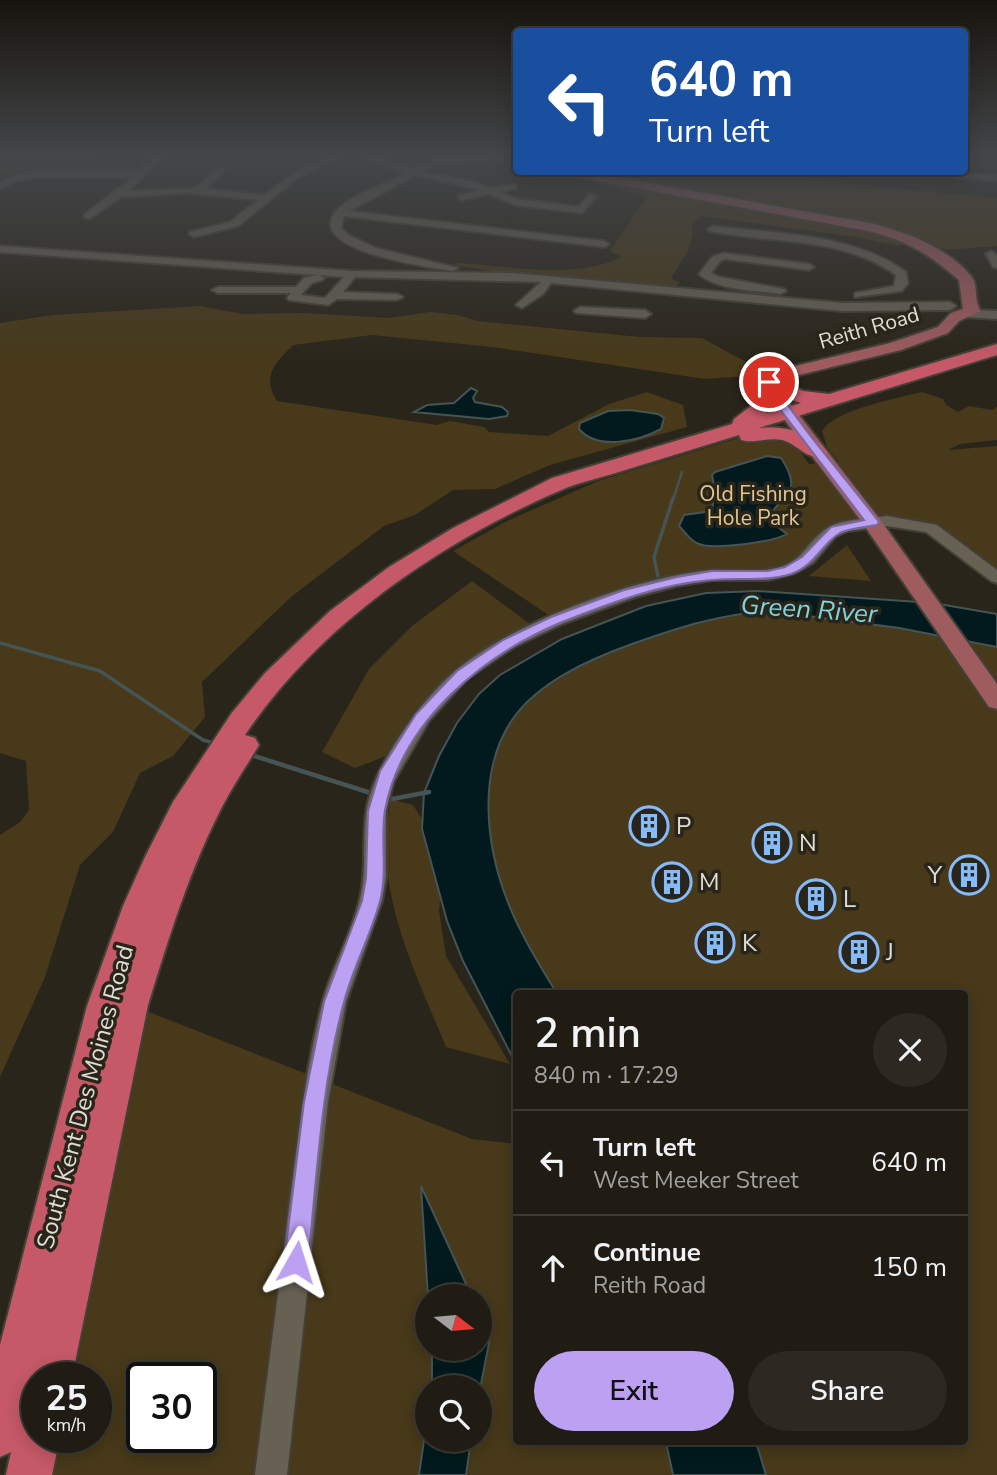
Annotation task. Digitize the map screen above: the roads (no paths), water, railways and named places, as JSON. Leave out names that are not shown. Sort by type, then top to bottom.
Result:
[{"type":"highway","name":"South Kent Des Moines Road","points":[[848,399],[997,349]]},
{"type":"highway","name":"South Kent Des Moines Road","points":[[0,1434],[104,1006],[127,935],[172,828],[195,810],[235,759],[267,701],[384,598],[453,551],[507,521],[598,481],[741,431],[997,358]]},
{"type":"highway","points":[[741,431],[761,408],[769,382],[800,398],[848,399]]},
{"type":"highway","points":[[817,452],[815,432],[820,421],[848,399]]},
{"type":"highway","points":[[741,431],[788,434],[817,452]]},
{"type":"highway","name":"South Kent Des Moines Road","points":[[53,1362],[131,1005],[148,947],[178,871],[195,810]]},
{"type":"highway","points":[[29,1475],[34,1453]]},
{"type":"main road","points":[[864,227],[886,231],[932,250],[947,261],[962,278],[959,310]]},
{"type":"main road","name":"Reith Road","points":[[769,382],[781,374],[895,347],[943,330],[959,310]]},
{"type":"main road","points":[[769,382],[790,416],[872,522],[997,701]]},
{"type":"street","points":[[336,227],[346,240],[372,250],[435,264],[512,276],[715,297],[920,305],[997,313]]},
{"type":"street","points":[[458,227],[604,244]]},
{"type":"street","points":[[194,234],[225,228],[242,238]]},
{"type":"street","points":[[713,229],[835,246],[878,257],[896,268],[903,276],[898,289],[832,301],[726,282],[705,274],[716,258],[722,256],[809,267]]},
{"type":"street","points":[[715,297],[759,236]]},
{"type":"street","points":[[0,249],[352,274],[512,276]]},
{"type":"street","points":[[427,276],[435,270],[435,264]]},
{"type":"street","points":[[208,301],[237,267]]},
{"type":"street","points":[[331,299],[352,274]]},
{"type":"street","points":[[318,278],[308,280],[298,290],[293,296],[296,300],[397,297]]},
{"type":"street","points":[[522,305],[539,292],[548,280]]},
{"type":"street","points":[[611,312],[624,288]]},
{"type":"street","points":[[218,290],[298,290]]},
{"type":"street","points":[[580,311],[645,314]]},
{"type":"street","points":[[271,1475],[314,1102],[334,1002],[371,901],[375,878],[376,811],[384,781],[422,717],[462,674],[509,643],[556,620],[636,591],[698,577],[762,575],[789,570],[807,560],[835,530],[872,522],[917,524],[931,528],[997,578]]},
{"type":"water","points":[[471,388],[477,391],[473,398],[475,402],[502,407],[508,412],[507,416],[489,419],[414,412],[427,405],[454,403]]},
{"type":"water","points":[[630,410],[658,414],[664,418],[661,429],[630,440],[607,442],[587,436],[579,429],[580,423],[608,411]]},
{"type":"water","points":[[767,456],[781,458],[789,472],[790,491],[775,508],[771,522],[787,534],[769,540],[730,546],[707,546],[691,539],[679,526],[684,515],[712,511],[715,490],[712,475]]},
{"type":"water","name":"Green River","points":[[758,591],[933,603],[997,614],[997,647],[899,628],[771,611],[753,612],[700,622],[616,650],[566,673],[536,694],[512,720],[501,740],[494,762],[488,809],[494,856],[507,900],[517,924],[555,990],[513,990],[513,1058],[463,961],[447,921],[422,829],[424,793],[439,756],[457,723],[479,694],[500,675],[562,639],[646,606],[706,593]]},
{"type":"water","points":[[421,1186],[466,1284],[427,1284]]},
{"type":"water","points":[[432,1362],[485,1362],[483,1375],[432,1375]]},
{"type":"water","points":[[667,1445],[757,1445],[766,1475],[673,1475]]},
{"type":"water","points":[[422,1452],[469,1452],[466,1475],[419,1475]]},
{"type":"waterway","points":[[673,500],[682,472]]},
{"type":"waterway","points":[[659,581],[654,557],[673,498]]},
{"type":"waterway","points":[[0,643],[100,671],[203,740],[214,743]]},
{"type":"waterway","points":[[248,754],[374,794]]},
{"type":"waterway","points":[[385,797],[392,799],[429,792]]},
{"type":"place","name":"P","points":[[649,826]]},
{"type":"place","name":"N","points":[[772,843]]},
{"type":"place","name":"Y","points":[[969,875]]},
{"type":"place","name":"M","points":[[672,882]]},
{"type":"place","name":"L","points":[[816,899]]},
{"type":"place","name":"K","points":[[715,943]]},
{"type":"place","name":"J","points":[[859,952]]},
{"type":"park label","name":"Old Fishing Hole Park","points":[[753,506]]}]
